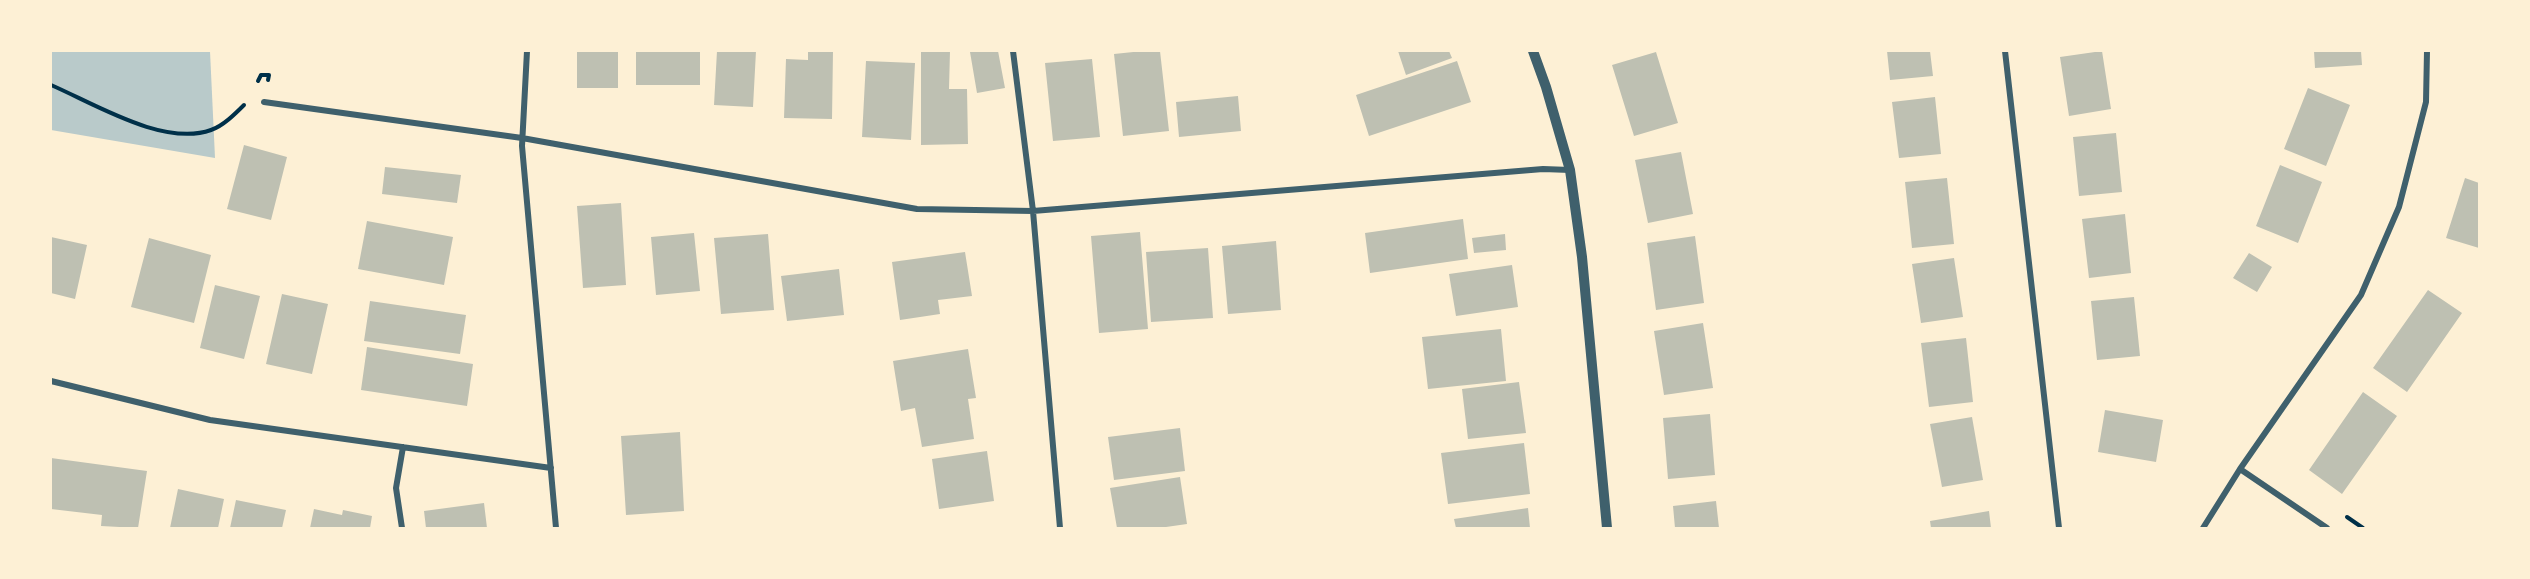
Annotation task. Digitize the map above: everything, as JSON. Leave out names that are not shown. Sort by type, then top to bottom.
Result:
[{"type":"street","points":[[526,51],[522,138],[556,528]]},
{"type":"street","points":[[1013,51],[1033,212],[1060,528]]},
{"type":"street","points":[[1533,51],[1570,170],[1582,257],[1607,528]]},
{"type":"street","points":[[2005,51],[2060,528]]},
{"type":"street","points":[[2203,528],[2361,295],[2399,207],[2426,102],[2427,51]]},
{"type":"street","points":[[264,102],[522,138],[917,209],[1033,212],[1532,170],[1570,170]]},
{"type":"street","points":[[51,381],[210,420],[551,468]]},
{"type":"street","points":[[402,528],[396,488],[403,447]]},
{"type":"street","points":[[2241,469],[2326,528]]},
{"type":"path","points":[[257,83],[261,75],[268,75],[264,102]]},
{"type":"path","points":[[51,85],[158,132],[192,135],[214,130],[250,99]]},
{"type":"shaded area","points":[[51,51],[210,51],[215,158],[51,130]]},
{"type":"building","points":[[577,51],[618,51],[618,88],[577,88]]},
{"type":"building","points":[[636,51],[700,51],[700,85],[636,85]]},
{"type":"building","points":[[717,51],[756,51],[753,107],[714,105]]},
{"type":"building","points":[[808,51],[833,51],[832,119],[784,118],[786,59],[808,60]]},
{"type":"building","points":[[921,51],[950,51],[949,89],[967,89],[968,144],[921,145]]},
{"type":"building","points":[[998,51],[1005,88],[977,93],[970,52]]},
{"type":"building","points":[[1160,51],[1169,131],[1123,136],[1114,54]]},
{"type":"building","points":[[1398,51],[1449,51],[1452,58],[1406,75]]},
{"type":"building","points":[[1887,51],[1930,51],[1933,76],[1890,80]]},
{"type":"building","points":[[2102,51],[2111,109],[2069,116],[2060,57]]},
{"type":"building","points":[[2314,51],[2361,51],[2362,65],[2315,68]]},
{"type":"building","points":[[1656,52],[1678,123],[1634,136],[1612,65]]},
{"type":"building","points":[[1092,59],[1100,137],[1053,141],[1045,63]]},
{"type":"building","points":[[866,61],[915,63],[911,140],[862,137]]},
{"type":"building","points":[[1457,61],[1471,102],[1369,136],[1356,95]]},
{"type":"building","points":[[2308,88],[2350,105],[2326,166],[2284,149]]},
{"type":"building","points":[[1238,96],[1241,131],[1179,137],[1176,102]]},
{"type":"building","points":[[1935,97],[1941,154],[1899,158],[1892,102]]},
{"type":"building","points":[[2116,133],[2122,192],[2079,196],[2073,137]]},
{"type":"building","points":[[244,145],[287,157],[271,220],[227,209]]},
{"type":"building","points":[[1681,152],[1693,214],[1648,223],[1635,160]]},
{"type":"building","points":[[2280,165],[2322,182],[2298,243],[2256,226]]},
{"type":"building","points":[[385,167],[461,175],[457,203],[382,194]]},
{"type":"building","points":[[1947,178],[1954,244],[1912,248],[1905,182]]},
{"type":"building","points":[[2465,178],[2479,183],[2479,248],[2446,238]]},
{"type":"building","points":[[621,203],[626,285],[583,288],[577,206]]},
{"type":"building","points":[[2125,214],[2131,273],[2089,278],[2082,219]]},
{"type":"building","points":[[1463,219],[1468,259],[1370,273],[1365,233]]},
{"type":"building","points":[[367,221],[453,237],[444,285],[358,269]]},
{"type":"building","points":[[1140,232],[1148,329],[1099,333],[1091,236]]},
{"type":"building","points":[[694,233],[700,291],[656,295],[651,237]]},
{"type":"building","points":[[768,234],[774,310],[721,314],[714,238]]},
{"type":"building","points":[[1505,234],[1506,250],[1474,253],[1472,238]]},
{"type":"building","points":[[1695,236],[1704,303],[1656,310],[1647,243]]},
{"type":"building","points":[[51,237],[87,245],[75,299],[51,293]]},
{"type":"building","points":[[149,238],[211,255],[194,323],[131,307]]},
{"type":"building","points":[[1276,241],[1281,310],[1228,314],[1222,246]]},
{"type":"building","points":[[1208,248],[1213,318],[1151,322],[1146,252]]},
{"type":"building","points":[[965,252],[972,296],[938,300],[940,314],[900,320],[892,262]]},
{"type":"building","points":[[2249,253],[2272,267],[2257,292],[2233,278]]},
{"type":"building","points":[[1954,258],[1963,317],[1921,323],[1912,264]]},
{"type":"building","points":[[1512,265],[1518,307],[1456,316],[1449,274]]},
{"type":"building","points":[[839,269],[844,315],[787,321],[781,276]]},
{"type":"building","points":[[215,285],[260,296],[244,359],[200,348]]},
{"type":"building","points":[[2428,290],[2462,313],[2407,392],[2373,368]]},
{"type":"building","points":[[282,294],[328,304],[312,374],[266,364]]},
{"type":"building","points":[[2134,297],[2140,356],[2097,360],[2091,301]]},
{"type":"building","points":[[370,301],[466,315],[460,354],[364,341]]},
{"type":"building","points":[[1703,323],[1713,388],[1664,395],[1654,331]]},
{"type":"building","points":[[1501,329],[1506,381],[1428,389],[1422,337]]},
{"type":"building","points":[[1966,338],[1973,402],[1929,407],[1921,343]]},
{"type":"building","points":[[367,347],[473,364],[467,406],[361,390]]},
{"type":"building","points":[[968,349],[976,398],[968,399],[974,439],[922,447],[915,408],[901,411],[893,361]]},
{"type":"building","points":[[1519,382],[1526,433],[1468,439],[1462,389]]},
{"type":"building","points":[[2363,392],[2397,416],[2342,494],[2309,470]]},
{"type":"building","points":[[2105,410],[2163,420],[2156,462],[2098,452]]},
{"type":"building","points":[[1710,414],[1715,475],[1668,479],[1663,418]]},
{"type":"building","points":[[1972,417],[1983,480],[1942,487],[1930,424]]},
{"type":"building","points":[[1180,428],[1185,471],[1114,480],[1108,437]]},
{"type":"building","points":[[680,432],[684,511],[626,515],[621,436]]},
{"type":"building","points":[[1524,443],[1530,494],[1448,504],[1441,453]]},
{"type":"building","points":[[987,451],[994,501],[939,509],[932,459]]},
{"type":"building","points":[[51,458],[147,471],[138,528],[101,526],[102,515],[51,509]]},
{"type":"building","points":[[1180,477],[1187,524],[1159,528],[1117,528],[1110,488]]},
{"type":"building","points":[[178,489],[224,499],[218,528],[170,528]]},
{"type":"building","points":[[236,500],[286,510],[282,528],[230,528]]},
{"type":"building","points":[[1716,501],[1719,528],[1675,528],[1673,506]]},
{"type":"building","points":[[484,503],[487,528],[426,528],[424,511]]},
{"type":"building","points":[[1528,508],[1530,528],[1456,528],[1454,519]]},
{"type":"building","points":[[314,509],[342,515],[343,510],[372,516],[370,528],[310,528]]},
{"type":"building","points":[[1989,511],[1991,528],[1931,528],[1930,521]]}]
